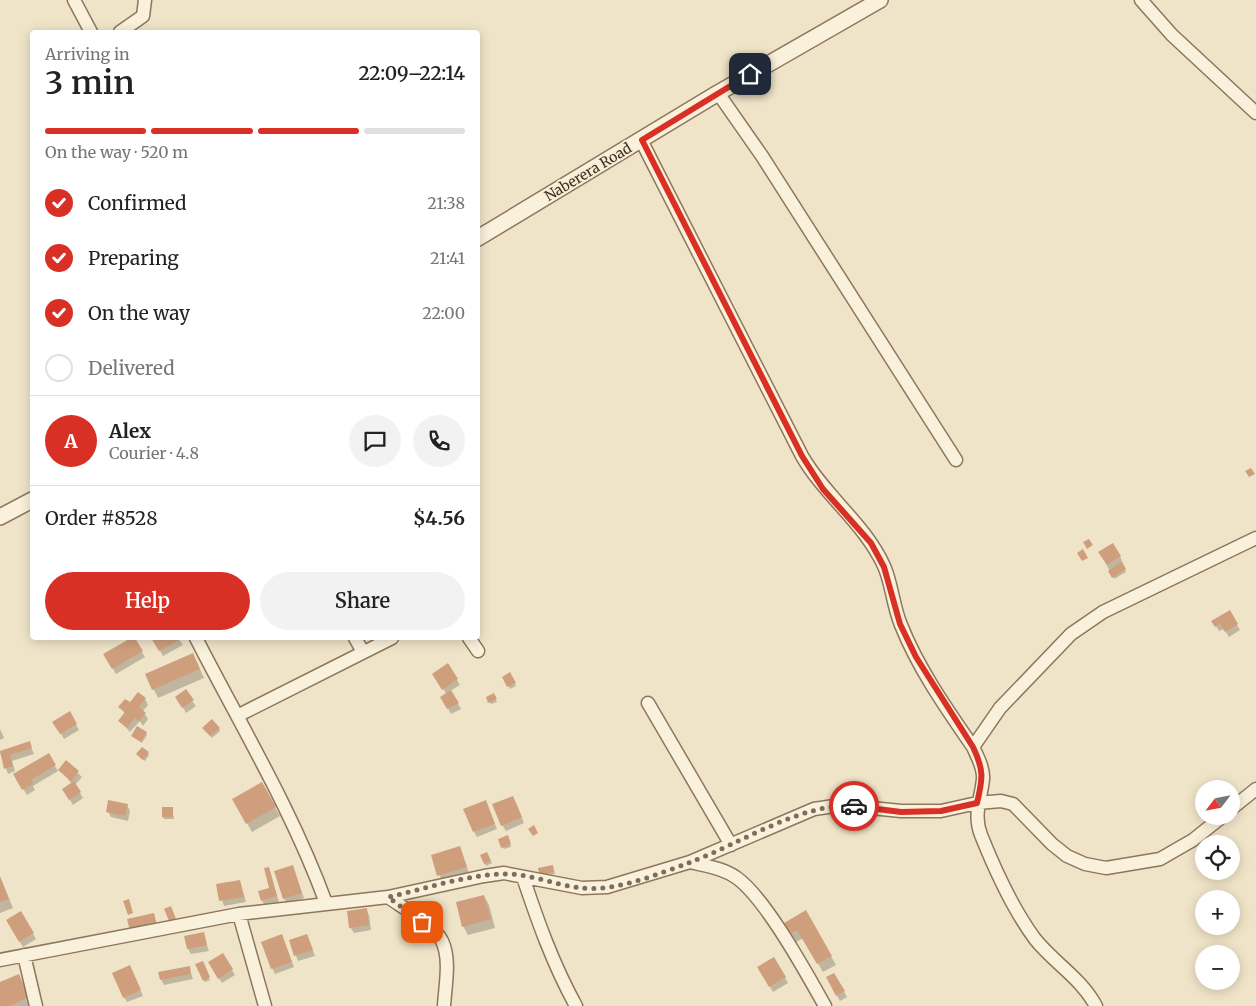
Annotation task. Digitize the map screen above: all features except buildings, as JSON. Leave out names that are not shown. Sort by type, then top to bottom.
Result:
[{"type":"street","points":[[74,0],[89,30]]},
{"type":"street","points":[[123,30],[142,16],[145,0]]},
{"type":"street","name":"Naberera Road","points":[[480,237],[718,93],[880,0]]},
{"type":"street","points":[[1141,0],[1172,35],[1256,113]]},
{"type":"street","points":[[718,93],[762,156],[956,460]]},
{"type":"street","points":[[642,140],[802,456],[823,489],[871,543],[884,567],[900,624],[916,657],[980,761],[983,777],[977,803],[977,820],[980,833],[1024,921],[1036,940],[1072,974],[1096,1006]]},
{"type":"street","points":[[0,517],[30,501]]},
{"type":"street","points":[[973,747],[1000,708],[1071,634],[1103,612],[1254,543]]},
{"type":"street","points":[[197,640],[239,715],[310,859],[326,903]]},
{"type":"street","points":[[356,640],[363,652]]},
{"type":"street","points":[[239,715],[388,640]]},
{"type":"street","points":[[470,640],[478,651]]},
{"type":"street","points":[[648,703],[732,845]]},
{"type":"street","points":[[1240,802],[1256,789]]},
{"type":"street","points":[[0,960],[239,914],[388,897],[504,873],[582,888],[606,887],[690,862],[814,809],[840,805],[901,812],[941,811],[977,803],[1001,801],[1013,804],[1052,844],[1068,856],[1085,864],[1106,868],[1160,860],[1193,840],[1212,825]]},
{"type":"street","points":[[690,862],[718,868],[738,879],[749,890],[775,925],[825,1006]]},
{"type":"street","points":[[523,877],[550,956],[576,1006]]},
{"type":"street","points":[[388,897],[431,929],[442,940],[446,954],[444,1006]]},
{"type":"street","points":[[239,914],[265,1006]]},
{"type":"street","points":[[24,955],[36,1006]]},
{"type":"way so far","points":[[422,922],[388,897],[504,873],[582,888],[606,887],[690,862],[814,809],[840,805],[854,806]]},
{"type":"route","points":[[750,74],[642,140],[802,456],[823,489],[853,520],[871,543],[884,567],[900,624],[937,693],[973,747],[980,761],[983,777],[977,803],[941,811],[901,812],[866,806],[854,806]]}]
